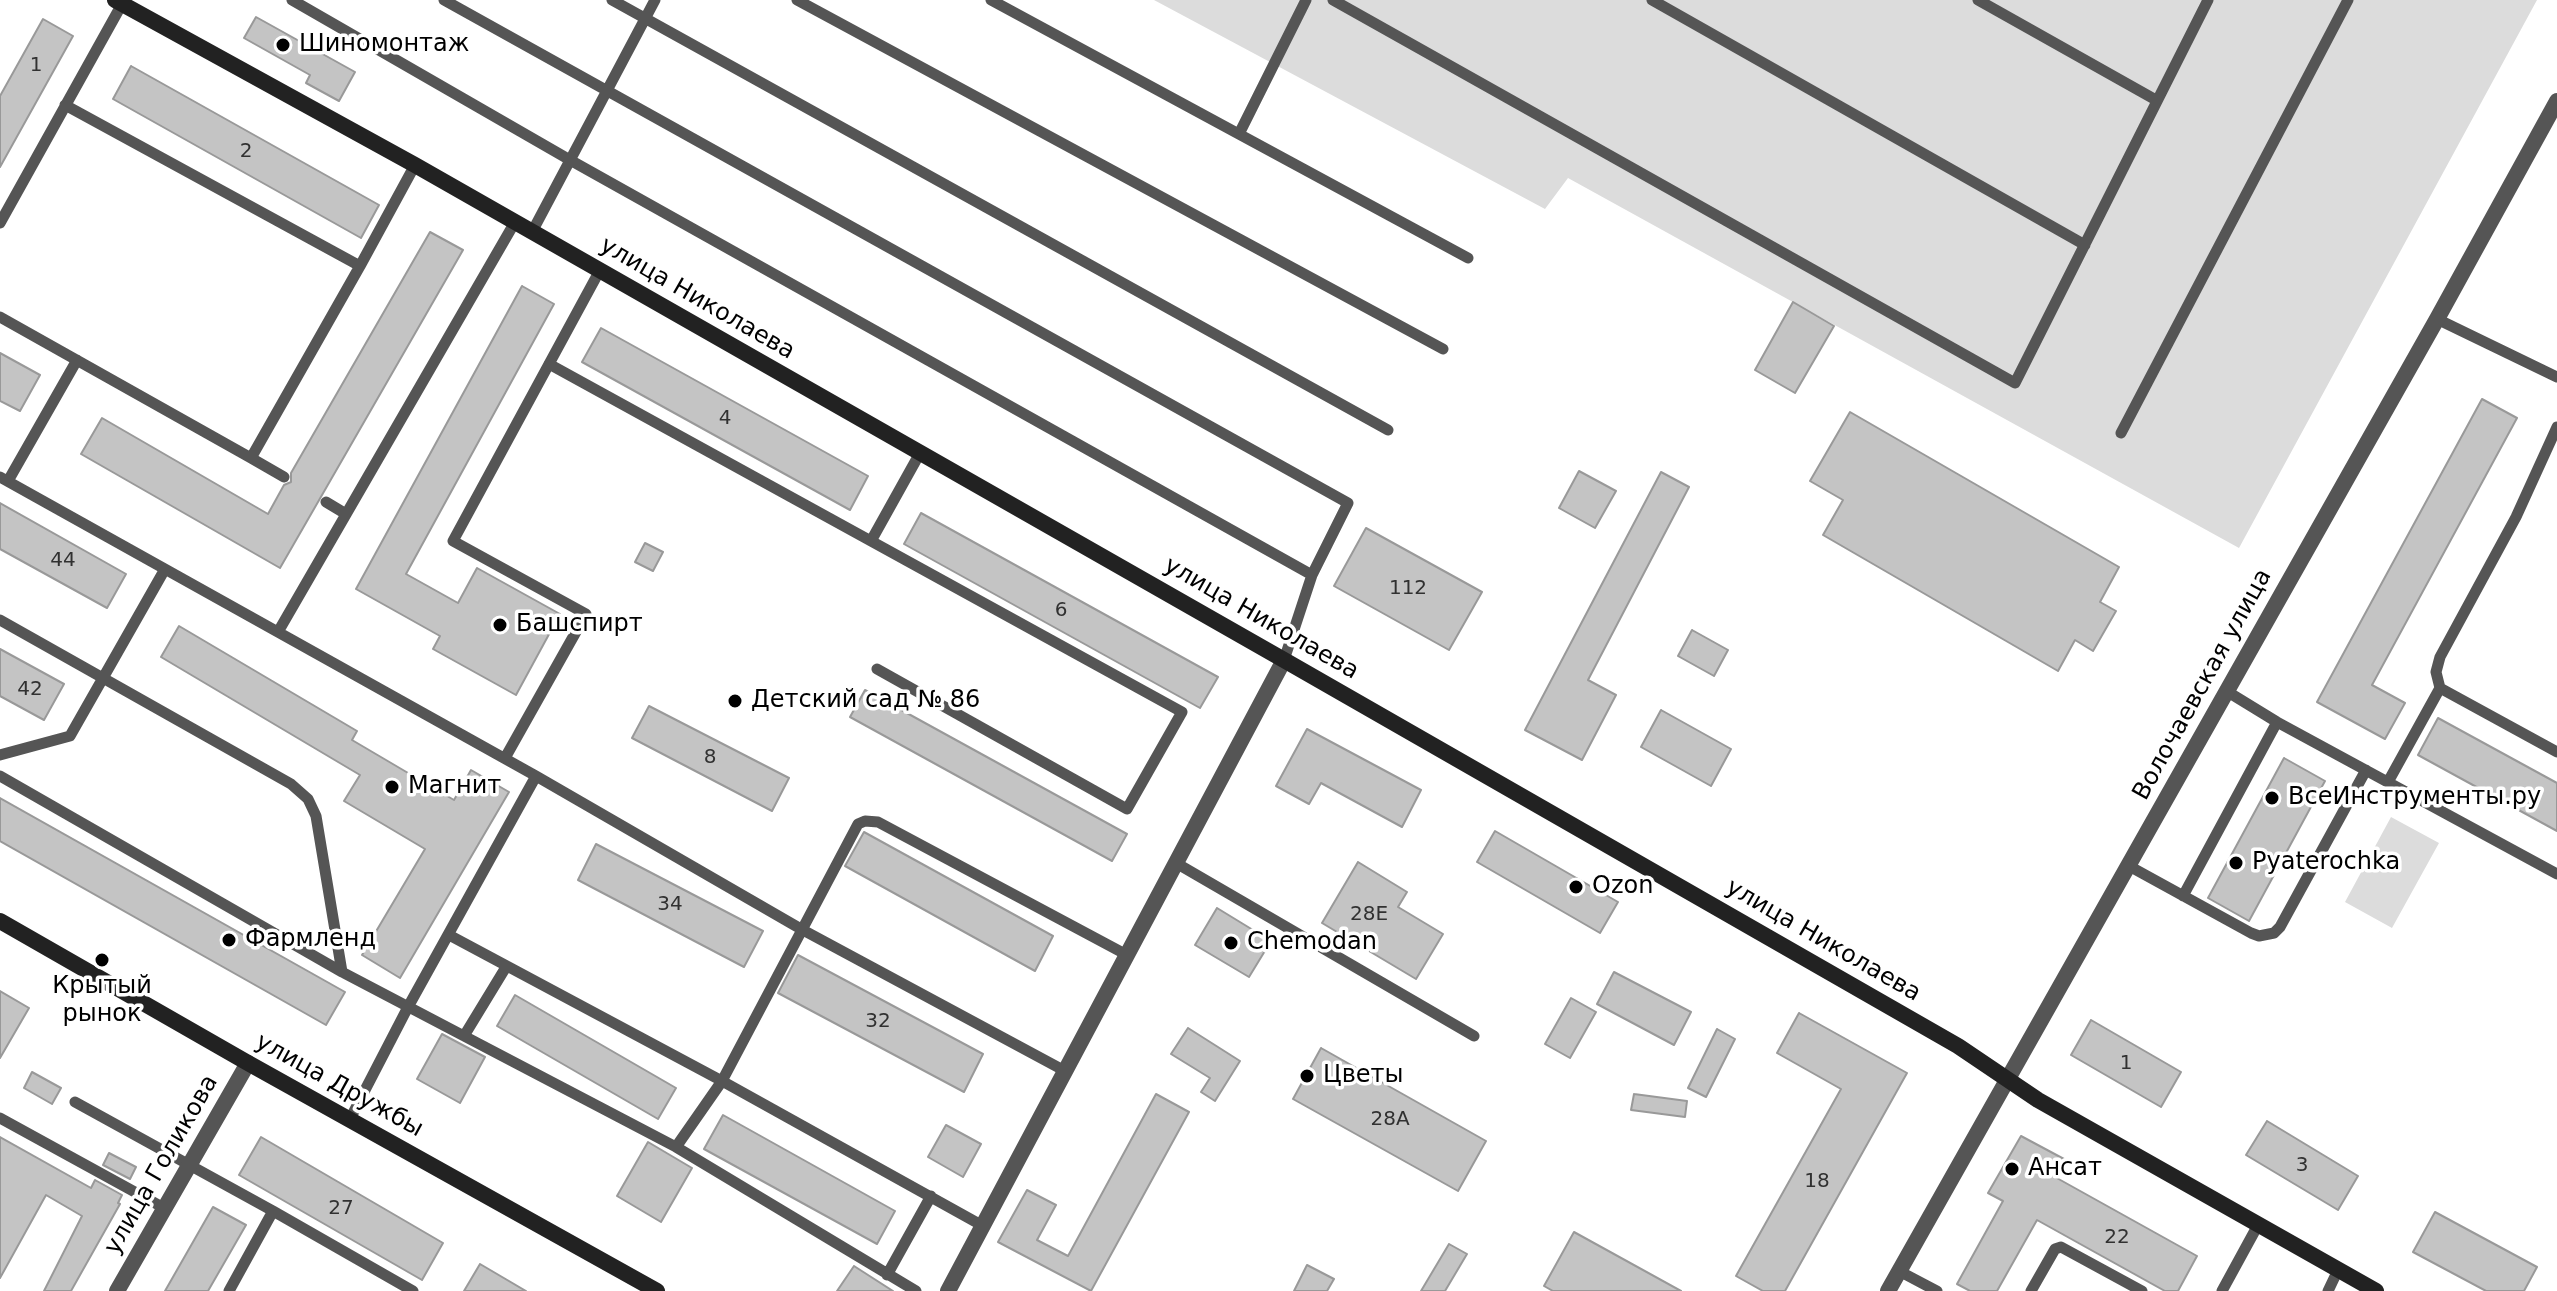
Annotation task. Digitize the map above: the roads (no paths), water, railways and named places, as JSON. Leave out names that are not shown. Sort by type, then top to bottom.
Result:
[{"type":"main road","name":"улица Николаева","points":[[118,2],[415,165],[1284,660],[1958,1046],[2038,1100],[2376,1291]]},
{"type":"main road","name":"улица Дружбы","points":[[0,921],[657,1291]]},
{"type":"street","name":"Волочаевская улица","points":[[1888,1291],[2228,692],[2557,101]]},
{"type":"street","points":[[948,1291],[1284,660]]},
{"type":"street","name":"улица Голикова","points":[[117,1291],[248,1063]]},
{"type":"lane","points":[[292,0],[570,160],[1312,575]]},
{"type":"lane","points":[[444,0],[1348,503],[1312,575],[1284,660]]},
{"type":"lane","points":[[612,0],[1388,430]]},
{"type":"lane","points":[[532,232],[655,0]]},
{"type":"lane","points":[[797,0],[1443,349]]},
{"type":"lane","points":[[991,0],[1468,258]]},
{"type":"lane","points":[[1239,134],[1306,0]]},
{"type":"lane","points":[[1333,0],[2015,383],[2208,0]]},
{"type":"lane","points":[[1652,0],[2085,245]]},
{"type":"lane","points":[[1978,0],[2156,100]]},
{"type":"lane","points":[[2121,433],[2348,0]]},
{"type":"lane","points":[[0,223],[118,2]]},
{"type":"lane","points":[[65,105],[360,266]]},
{"type":"lane","points":[[251,458],[415,165]]},
{"type":"lane","points":[[278,632],[515,222]]},
{"type":"lane","points":[[505,758],[586,614],[453,541],[600,270]]},
{"type":"lane","points":[[0,317],[284,477]]},
{"type":"lane","points":[[2437,319],[2557,377]]},
{"type":"lane","points":[[77,360],[4,479],[505,758],[801,929],[1065,1071]]},
{"type":"lane","points":[[549,364],[1182,712],[1127,809],[877,669]]},
{"type":"lane","points":[[2388,782],[2440,688],[2436,672],[2440,657],[2516,517],[2557,427]]},
{"type":"lane","points":[[871,541],[920,453]]},
{"type":"lane","points":[[326,502],[346,514]]},
{"type":"lane","points":[[0,755],[70,736],[165,569]]},
{"type":"lane","points":[[0,620],[291,784],[308,799],[316,816],[342,972]]},
{"type":"lane","points":[[2440,688],[2557,752]]},
{"type":"lane","points":[[2228,692],[2277,722],[2557,874]]},
{"type":"lane","points":[[2183,896],[2277,722]]},
{"type":"lane","points":[[2129,866],[2251,933],[2259,936],[2274,933],[2366,770]]},
{"type":"lane","points":[[0,776],[342,972],[676,1147],[916,1291]]},
{"type":"lane","points":[[350,1119],[408,1007],[536,776]]},
{"type":"lane","points":[[676,1147],[722,1081],[858,824],[871,820],[1127,955]]},
{"type":"lane","points":[[1176,863],[1474,1036]]},
{"type":"lane","points":[[449,935],[722,1081],[983,1226]]},
{"type":"lane","points":[[464,1036],[506,967]]},
{"type":"lane","points":[[75,1102],[413,1291]]},
{"type":"lane","points":[[0,1118],[164,1208]]},
{"type":"lane","points":[[887,1275],[931,1196]]},
{"type":"lane","points":[[229,1291],[273,1211]]},
{"type":"lane","points":[[2222,1291],[2258,1225]]},
{"type":"lane","points":[[2031,1291],[2055,1249],[2061,1247],[2142,1291]]},
{"type":"lane","points":[[2328,1291],[2338,1270]]},
{"type":"lane","points":[[1899,1271],[1937,1291]]},
{"type":"place","name":"Шиномонтаж","points":[[283,45]]},
{"type":"place","name":"Башспирт","points":[[500,625]]},
{"type":"place","name":"Детский сад № 86","points":[[735,701]]},
{"type":"place","name":"Магнит","points":[[392,787]]},
{"type":"place","name":"ВсеИнструменты.ру","points":[[2272,798]]},
{"type":"place","name":"Pyaterochka","points":[[2236,863]]},
{"type":"place","name":"Ozon","points":[[1576,887]]},
{"type":"place","name":"Фармленд","points":[[229,940]]},
{"type":"place","name":"Chemodan","points":[[1231,943]]},
{"type":"place","name":"Крытый рынок","points":[[102,960]]},
{"type":"place","name":"Цветы","points":[[1307,1076]]},
{"type":"place","name":"Ансат","points":[[2012,1169]]}]
